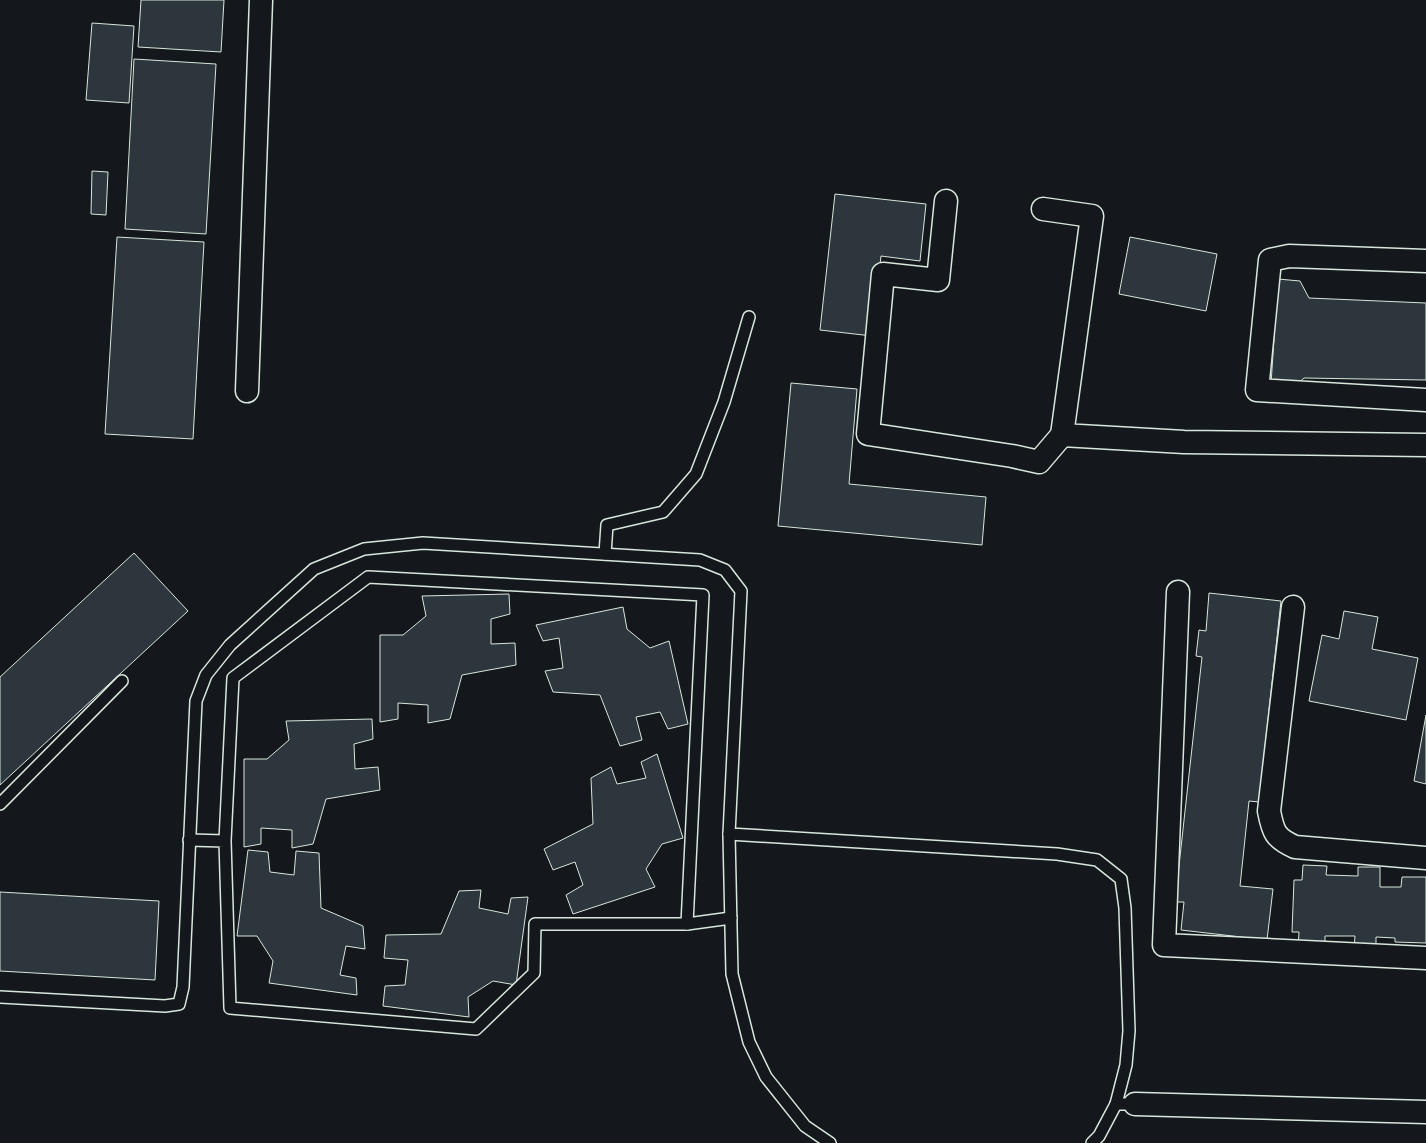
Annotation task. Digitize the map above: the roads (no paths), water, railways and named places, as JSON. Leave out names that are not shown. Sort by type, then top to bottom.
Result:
[{"type":"street","points":[[247,391],[261,0]]},
{"type":"street","points":[[946,201],[938,280],[883,274],[868,434],[1012,456],[1039,462],[1062,435],[1092,216],[1043,210]]},
{"type":"street","points":[[1426,261],[1289,256],[1270,260],[1257,390],[1426,400]]},
{"type":"street","points":[[1062,435],[1184,442],[1426,445]]},
{"type":"street","points":[[1178,592],[1164,945],[1426,958]]},
{"type":"street","points":[[1293,607],[1269,811],[1272,828],[1280,840],[1295,848],[1426,858]]},
{"type":"street","points":[[1125,1104],[1426,1112]]},
{"type":"lane","points":[[605,554],[607,525],[663,512],[696,474],[724,402],[749,317]]},
{"type":"lane","points":[[0,997],[165,1006],[178,1004],[183,987],[196,701],[206,675],[230,645],[314,569],[364,549],[423,543],[700,560],[725,570],[741,591],[729,834],[732,974],[749,1042],[766,1077],[805,1126],[830,1143]]},
{"type":"lane","points":[[687,924],[703,595],[368,577],[233,678],[225,841],[230,1008],[476,1029],[534,973],[535,924],[687,924],[731,918]]},
{"type":"lane","points":[[0,804],[122,681]]},
{"type":"lane","points":[[729,834],[1057,854],[1097,860],[1121,879],[1125,908],[1129,1031],[1125,1104],[1092,1143]]},
{"type":"lane","points":[[189,840],[225,841]]}]
